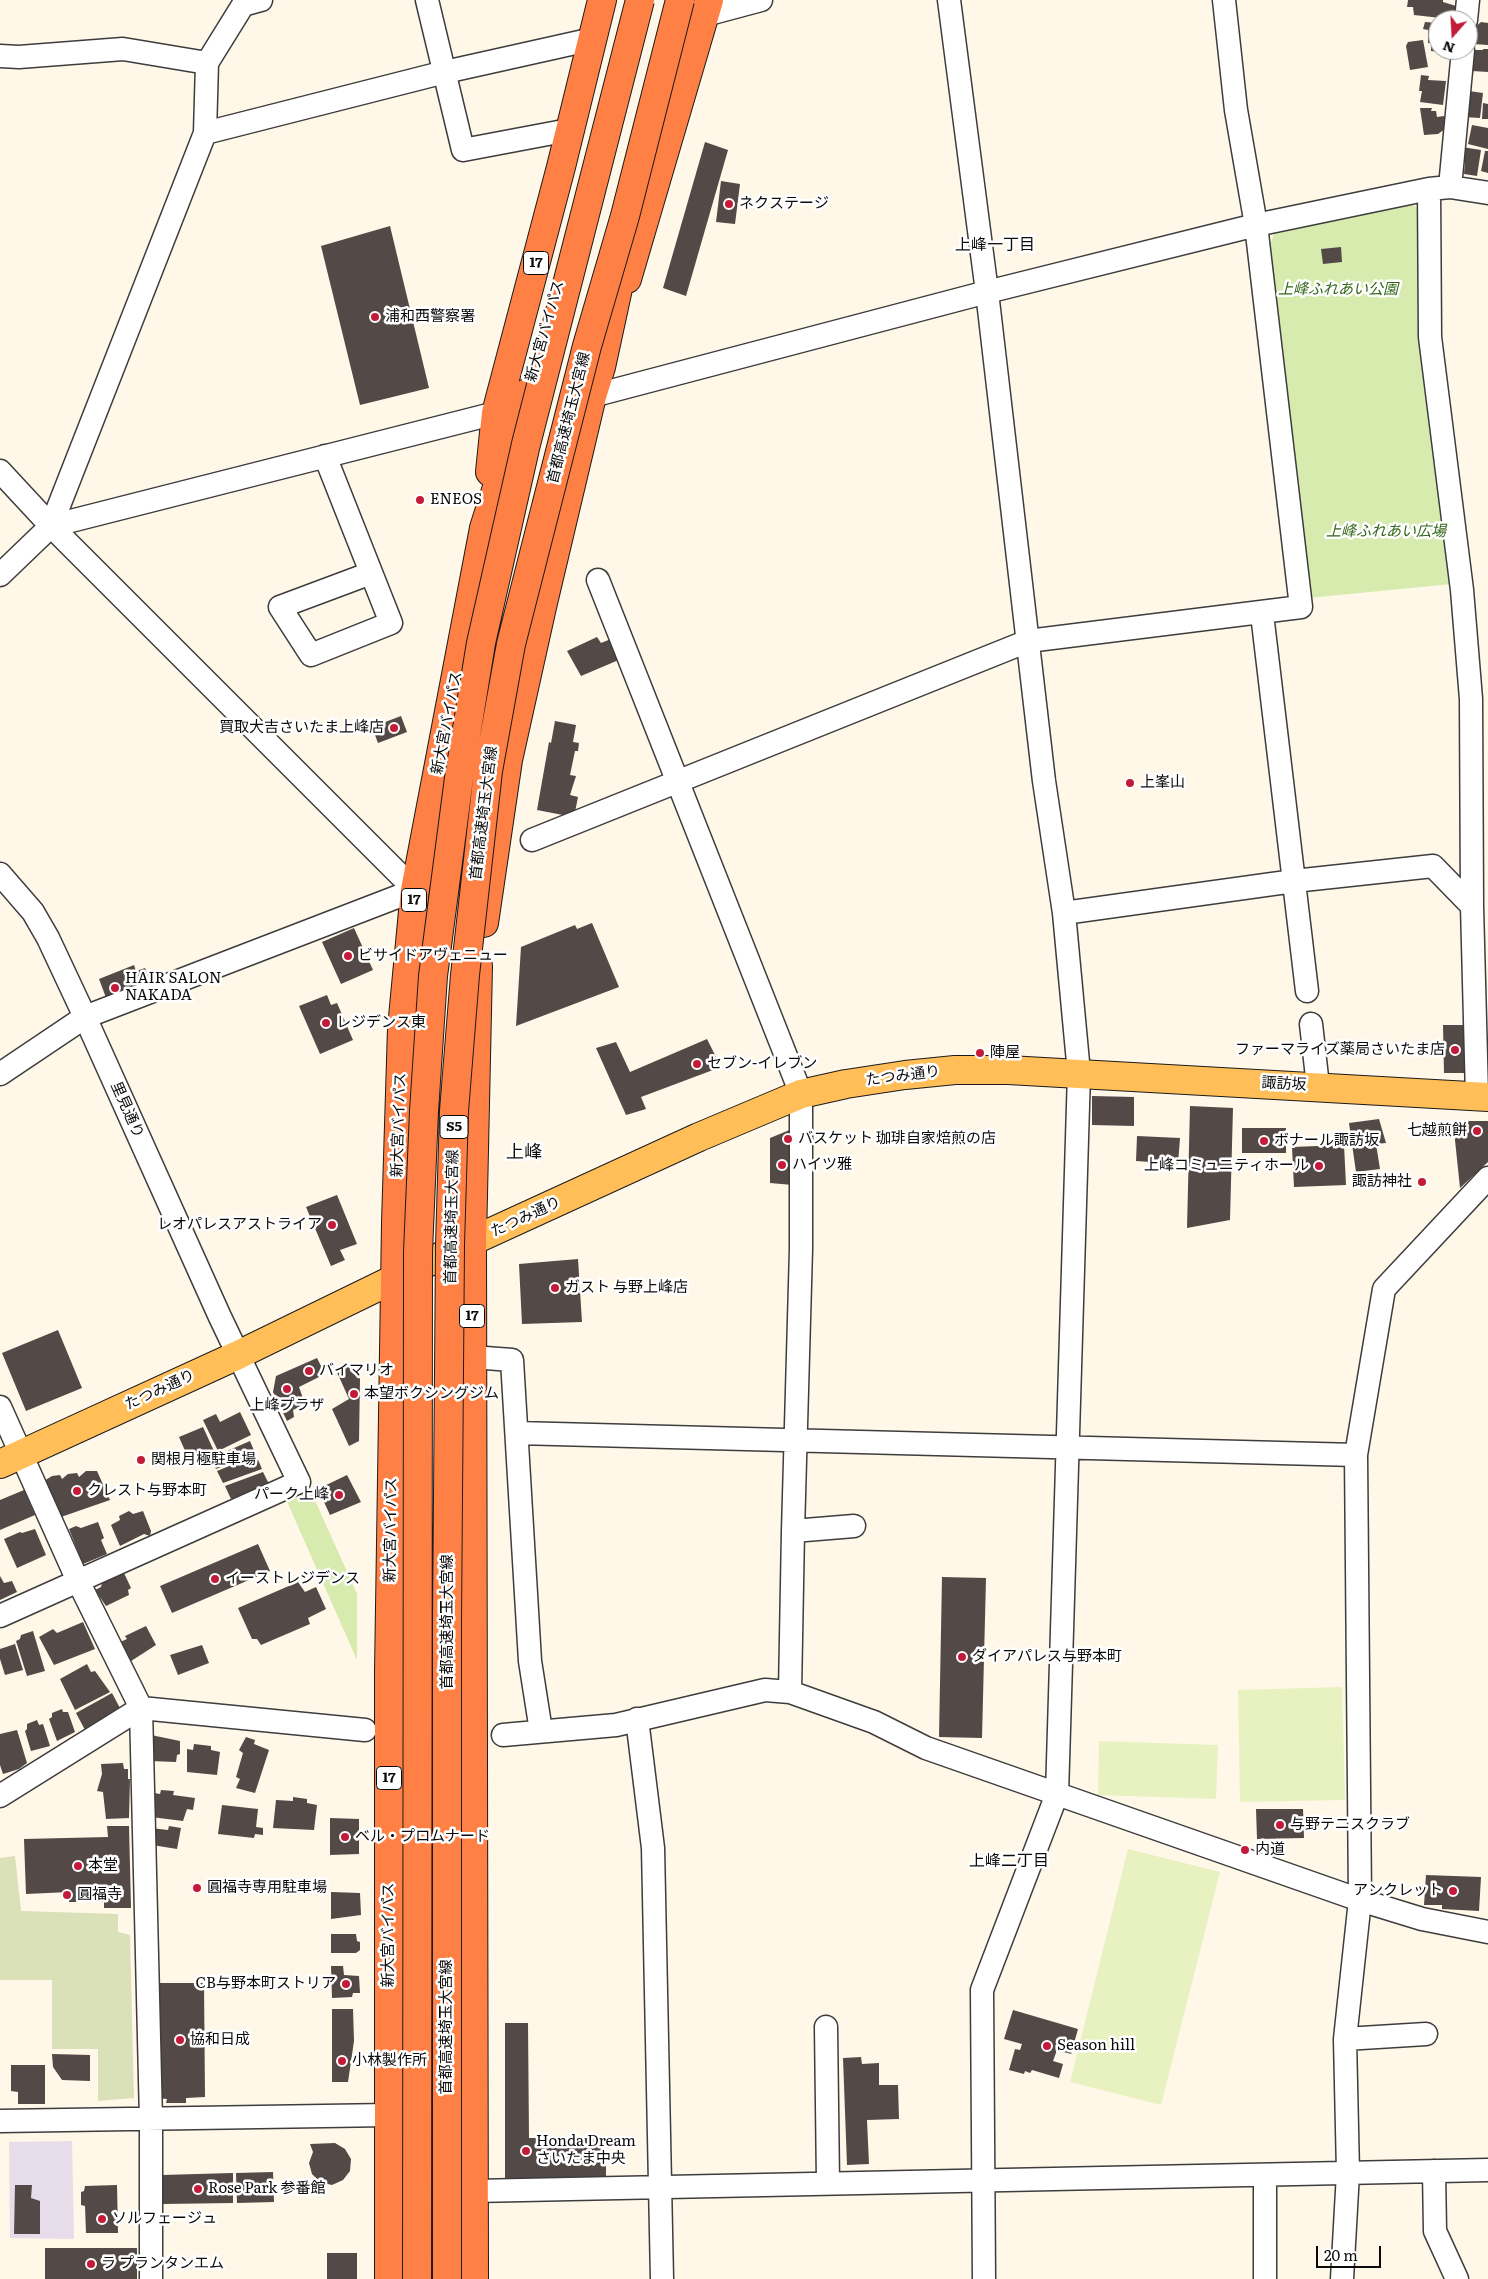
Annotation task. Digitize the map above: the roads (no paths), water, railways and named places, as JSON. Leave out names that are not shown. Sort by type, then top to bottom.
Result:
[{"type":"highway","name":"17","points":[[484,528],[496,413],[602,0]]},
{"type":"highway","name":"新大宮バイパス","points":[[389,2279],[389,1671],[396,1277],[402,1028],[415,890],[484,528],[527,393],[640,0]]},
{"type":"highway","name":"首都高速埼玉大宮線","points":[[417,2279],[418,1252],[424,1111],[433,976],[458,778],[481,643],[526,444],[640,0]]},
{"type":"highway","name":"17","points":[[601,367],[679,0]]},
{"type":"highway","name":"首都高速埼玉大宮線","points":[[447,2279],[450,1245],[454,1111],[465,975],[488,771],[511,644],[587,346],[625,216],[679,0]]},
{"type":"highway","name":"17","points":[[474,2279],[472,1241],[477,970],[508,760],[592,396],[703,5]]},
{"type":"highway","points":[[625,216],[679,62],[703,5]]},
{"type":"main road","name":"たつみ通り","points":[[11,1459],[238,1355],[472,1241],[699,1137],[802,1094],[905,1074],[1008,1070],[1080,1073]]},
{"type":"main road","name":"諏訪坂","points":[[1080,1073],[1482,1097]]},
{"type":"street","points":[[0,575],[51,526],[205,133],[207,63],[243,4],[261,0]]},
{"type":"street","points":[[427,0],[463,150],[569,130]]},
{"type":"street","points":[[703,5],[761,0]]},
{"type":"street","points":[[949,0],[987,292],[1044,780],[1064,913],[1080,1073],[1057,1794],[982,1990],[984,2279]]},
{"type":"street","points":[[532,840],[1028,641],[1262,614],[1301,607],[1256,225],[1236,110],[1224,0]]},
{"type":"street","points":[[205,133],[445,72],[592,40]]},
{"type":"street","points":[[0,56],[19,57],[124,49],[207,63]]},
{"type":"street","points":[[1461,60],[1440,188],[1430,337],[1462,590],[1471,699],[1472,906],[1482,1097]]},
{"type":"street","points":[[592,396],[987,292],[1256,225],[1440,188],[1488,193]]},
{"type":"street","points":[[51,526],[496,413],[527,393]]},
{"type":"street","points":[[325,456],[392,623],[311,655],[280,607],[371,573]]},
{"type":"street","points":[[0,471],[51,526],[415,890],[86,1017],[0,1074]]},
{"type":"street","points":[[598,580],[679,780],[802,1094],[802,1249],[792,1531],[790,1692]]},
{"type":"street","points":[[1262,614],[1307,991]]},
{"type":"street","points":[[1064,913],[1294,881],[1433,866],[1472,906]]},
{"type":"street","name":"里見通り","points":[[0,874],[33,912],[86,1017],[238,1355],[299,1482],[78,1581]]},
{"type":"street","points":[[1311,1024],[1318,1086]]},
{"type":"street","points":[[1342,2279],[1348,2173],[1345,2039],[1360,1900],[1356,1455],[1384,1289],[1488,1178]]},
{"type":"street","points":[[472,1357],[512,1360],[530,1661],[541,1731]]},
{"type":"street","points":[[0,1407],[11,1459],[78,1581],[140,1708],[150,2120],[151,2279]]},
{"type":"street","points":[[517,1433],[1068,1449],[1356,1455]]},
{"type":"street","points":[[792,1531],[854,1526]]},
{"type":"street","points":[[0,1616],[78,1581]]},
{"type":"street","points":[[503,1734],[616,1725],[765,1690],[790,1692],[874,1722],[926,1748],[1360,1900],[1422,1920],[1488,1932]]},
{"type":"street","points":[[0,1796],[140,1708],[364,1730]]},
{"type":"street","points":[[637,1719],[653,1848],[662,2279]]},
{"type":"street","points":[[826,2027],[828,2183]]},
{"type":"street","points":[[1345,2039],[1426,2034]]},
{"type":"street","points":[[0,2121],[389,2115]]},
{"type":"street","points":[[474,2191],[1488,2170]]},
{"type":"street","points":[[1434,2171],[1435,2231],[1457,2279]]},
{"type":"street","points":[[1265,2174],[1265,2279]]},
{"type":"place","name":"ネクステージ","points":[[729,204]]},
{"type":"place","name":"浦和西警察署","points":[[375,317]]},
{"type":"place","name":"ENEOS","points":[[420,500]]},
{"type":"place","name":"買取大吉さいたま上峰店","points":[[394,728]]},
{"type":"place","name":"上峯山","points":[[1130,783]]},
{"type":"place","name":"ビサイドアヴェニュー","points":[[348,956]]},
{"type":"place","name":"HAIR SALON NAKADA","points":[[115,988]]},
{"type":"place","name":"レジデンス東","points":[[326,1023]]},
{"type":"place","name":"ファーマライズ薬局さいたま店","points":[[1455,1050]]},
{"type":"place","name":"陣屋","points":[[980,1053]]},
{"type":"place","name":"セブン-イレブン","points":[[697,1064]]},
{"type":"place","name":"七越煎餅","points":[[1477,1131]]},
{"type":"place","name":"バスケット 珈琲自家焙煎の店","points":[[788,1139]]},
{"type":"place","name":"ボナール諏訪坂","points":[[1264,1141]]},
{"type":"place","name":"ハイツ雅","points":[[782,1165]]},
{"type":"place","name":"上峰コミュニティホール","points":[[1319,1166]]},
{"type":"place","name":"諏訪神社","points":[[1422,1182]]},
{"type":"place","name":"レオパレスアストライア","points":[[332,1225]]},
{"type":"place","name":"ガスト 与野上峰店","points":[[555,1288]]},
{"type":"place","name":"バイマリオ","points":[[309,1371]]},
{"type":"place","name":"上峰プラザ","points":[[287,1389]]},
{"type":"place","name":"本望ボクシングジム","points":[[354,1394]]},
{"type":"place","name":"関根月極駐車場","points":[[141,1460]]},
{"type":"place","name":"クレスト与野本町","points":[[77,1491]]},
{"type":"place","name":"パーク上峰","points":[[339,1495]]},
{"type":"place","name":"イーストレジデンス","points":[[215,1579]]},
{"type":"place","name":"ダイアパレス与野本町","points":[[962,1657]]},
{"type":"place","name":"与野テニスクラブ","points":[[1280,1825]]},
{"type":"place","name":"ベル・プロムナード","points":[[345,1837]]},
{"type":"place","name":"内道","points":[[1245,1850]]},
{"type":"place","name":"本堂","points":[[78,1866]]},
{"type":"place","name":"圓福寺専用駐車場","points":[[197,1888]]},
{"type":"place","name":"アンクレット","points":[[1453,1891]]},
{"type":"place","name":"圓福寺","points":[[67,1895]]},
{"type":"place","name":"CB与野本町ストリア","points":[[346,1984]]},
{"type":"place","name":"協和日成","points":[[180,2040]]},
{"type":"place","name":"Season hill","points":[[1047,2046]]},
{"type":"place","name":"小林製作所","points":[[342,2061]]},
{"type":"place","name":"Honda Dream さいたま中央","points":[[526,2151]]},
{"type":"place","name":"Rose Park 参番館","points":[[198,2189]]},
{"type":"place","name":"ソルフェージュ","points":[[102,2219]]},
{"type":"place","name":"ラ プランタンエム","points":[[91,2264]]},
{"type":"district","name":"上峰一丁目","points":[[995,245]]},
{"type":"district","name":"上峰","points":[[524,1153]]},
{"type":"district","name":"上峰二丁目","points":[[1009,1861]]},
{"type":"park label","name":"上峰ふれあい公園","points":[[1338,290]]},
{"type":"park label","name":"上峰ふれあい広場","points":[[1386,532]]}]
